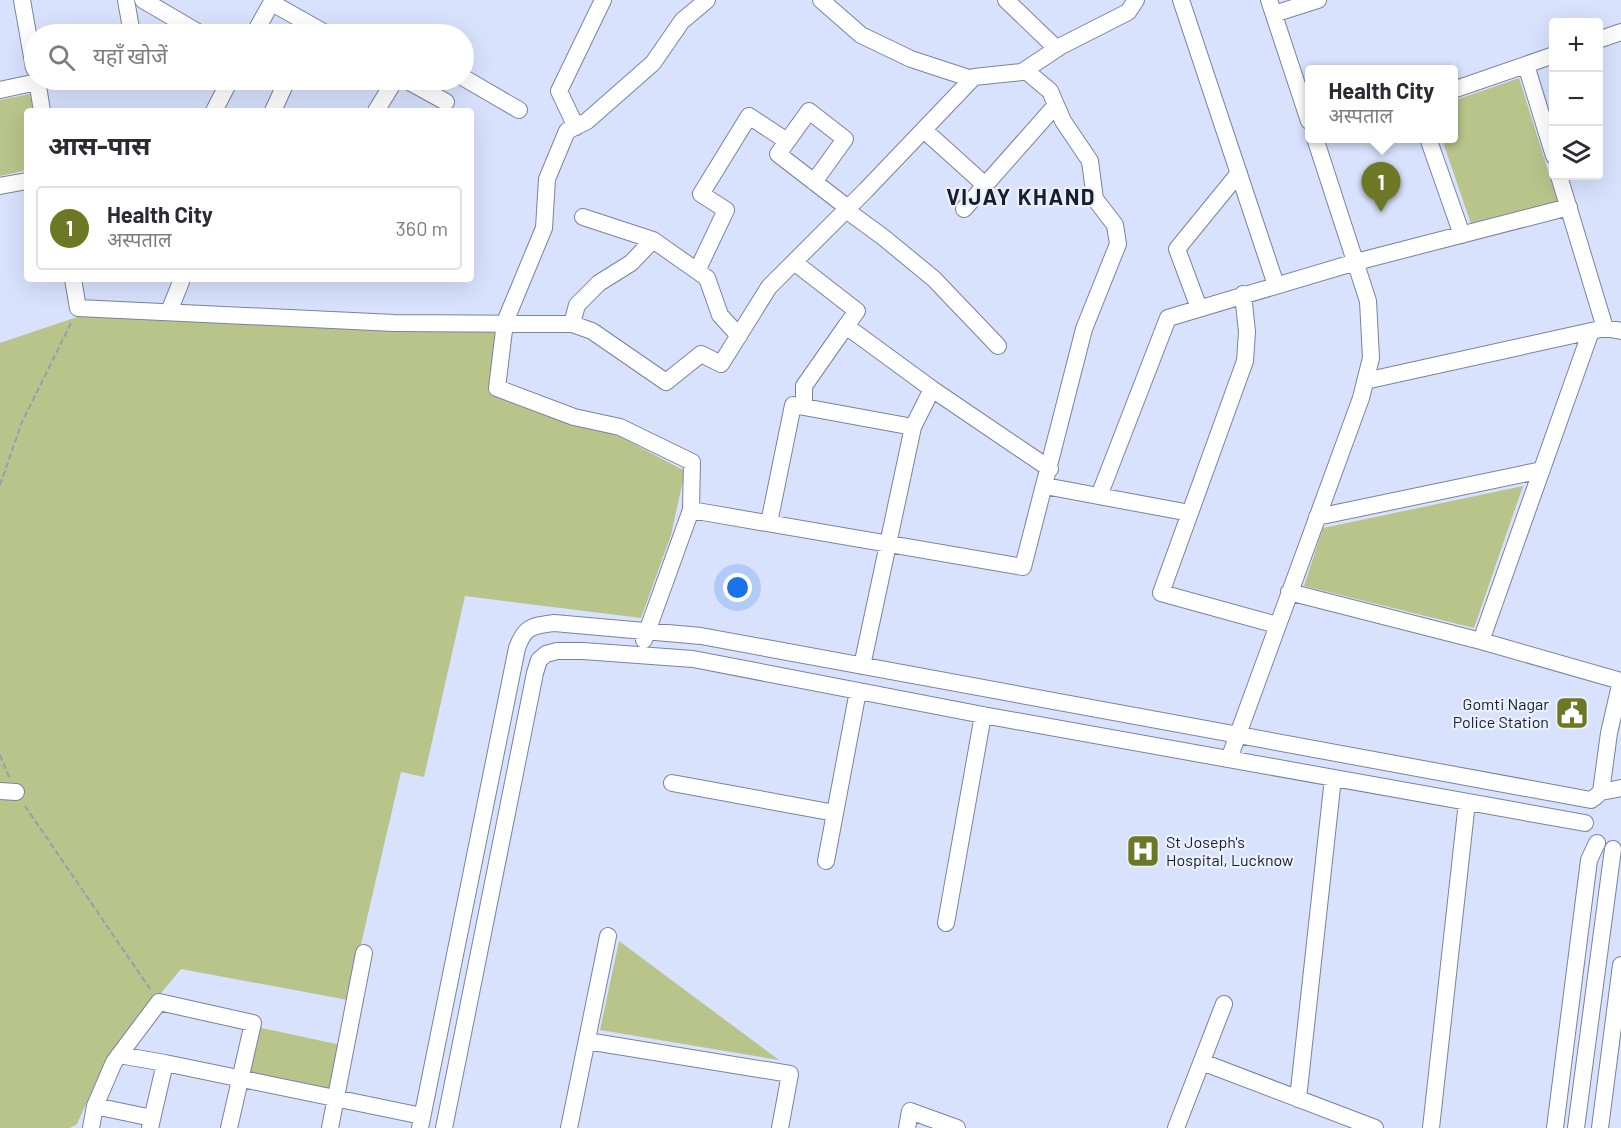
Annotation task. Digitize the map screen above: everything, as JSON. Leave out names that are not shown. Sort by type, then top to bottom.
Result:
[{"type":"street","points":[[22,0],[26,24]]},
{"type":"street","points":[[126,0],[130,24]]},
{"type":"street","points":[[143,0],[184,24]]},
{"type":"street","points":[[576,127],[559,91],[603,0]]},
{"type":"street","points":[[640,655],[646,631],[691,510],[692,462],[620,427],[574,417],[497,388],[505,322],[544,228],[547,179],[567,131],[587,121],[653,63],[682,21],[707,0]]},
{"type":"street","points":[[821,0],[861,35],[911,59],[972,79]]},
{"type":"street","points":[[1006,0],[1057,49]]},
{"type":"street","points":[[74,282],[78,308],[394,323],[572,324],[592,331],[666,382],[701,354],[720,364],[769,287],[974,77],[1022,72],[1057,49],[1128,12],[1136,0]]},
{"type":"street","points":[[1181,0],[1276,285]]},
{"type":"street","points":[[1305,109],[1272,7],[1318,0]]},
{"type":"street","points":[[259,24],[272,1],[302,24]]},
{"type":"street","points":[[1603,39],[1621,32]]},
{"type":"street","points":[[1458,88],[1549,58]]},
{"type":"street","points":[[1526,65],[1549,140]]},
{"type":"street","points":[[691,510],[1023,567],[1046,486],[1084,329],[1118,244],[1115,225],[1095,199],[1090,161],[1063,121],[1050,91],[1025,70]]},
{"type":"street","points":[[0,90],[24,81]]},
{"type":"street","points":[[474,84],[519,110]]},
{"type":"street","points":[[38,90],[41,108]]},
{"type":"street","points":[[216,108],[225,90]]},
{"type":"street","points":[[274,108],[282,90]]},
{"type":"street","points":[[378,108],[389,90]]},
{"type":"street","points":[[420,90],[444,107],[453,90]]},
{"type":"street","points":[[964,209],[1056,105]]},
{"type":"street","points":[[814,182],[845,139],[809,111],[778,154],[934,279],[998,346]]},
{"type":"street","points":[[697,271],[726,210],[701,194],[750,116],[787,141]]},
{"type":"street","points":[[924,130],[985,185]]},
{"type":"street","points":[[1229,759],[1361,398],[1371,358],[1368,301],[1317,143]]},
{"type":"street","points":[[1430,143],[1462,235]]},
{"type":"street","points":[[1199,308],[1177,249],[1239,173]]},
{"type":"street","points":[[1481,641],[1542,470],[1606,330],[1560,180]]},
{"type":"street","points":[[0,186],[24,182]]},
{"type":"street","points":[[1099,496],[1168,318],[1356,262],[1569,207]]},
{"type":"street","points":[[583,217],[653,240],[707,278],[720,315],[739,336]]},
{"type":"street","points":[[572,324],[577,305],[599,283],[631,263],[653,240]]},
{"type":"street","points":[[794,262],[857,311],[804,386],[804,407]]},
{"type":"street","points":[[169,312],[181,282]]},
{"type":"street","points":[[1243,294],[1247,332],[1245,361],[1161,593],[1277,625]]},
{"type":"street","points":[[846,326],[932,389],[1050,469]]},
{"type":"street","points":[[1365,381],[1606,330]]},
{"type":"street","points":[[862,666],[913,427],[932,389]]},
{"type":"street","points":[[769,523],[793,405],[913,427]]},
{"type":"street","points":[[1317,517],[1542,470]]},
{"type":"street","points":[[1046,486],[1190,513]]},
{"type":"street","points":[[1289,592],[1481,641],[1621,681],[1596,796],[1587,810],[1586,823],[1589,833],[1610,847]]},
{"type":"street","points":[[119,1055],[336,1098],[421,1125],[517,648],[522,634],[532,626],[554,623],[701,636],[1236,736],[1596,796],[1621,788]]},
{"type":"street","points":[[444,1128],[539,660],[546,654],[557,651],[693,659],[983,715],[1586,823]]},
{"type":"street","points":[[826,861],[858,691]]},
{"type":"street","points":[[946,923],[983,715]]},
{"type":"street","points":[[1298,1099],[1333,778]]},
{"type":"street","points":[[672,783],[835,813]]},
{"type":"street","points":[[1431,1128],[1467,802]]},
{"type":"street","points":[[1555,1128],[1589,860],[1610,847]]},
{"type":"street","points":[[1576,1128],[1610,847]]},
{"type":"street","points":[[569,1128],[608,936]]},
{"type":"street","points":[[330,1128],[364,953]]},
{"type":"street","points":[[1600,1128],[1621,965]]},
{"type":"street","points":[[91,1128],[96,1106],[114,1062],[159,1002],[253,1023],[229,1128]]},
{"type":"street","points":[[1176,1128],[1224,1004]]},
{"type":"street","points":[[587,1041],[790,1074],[780,1128]]},
{"type":"street","points":[[1202,1062],[1375,1128]]},
{"type":"street","points":[[96,1106],[151,1123],[165,1063]]},
{"type":"street","points":[[907,1128],[910,1111],[957,1128]]},
{"type":"path","points":[[0,485],[22,422],[78,308]]},
{"type":"path","points":[[0,755],[8,791],[159,1002]]},
{"type":"green space","points":[[1519,78],[1549,173],[1549,180],[1551,180],[1558,202],[1471,224],[1443,143],[1458,143],[1458,99]]},
{"type":"green space","points":[[30,94],[33,108],[24,108],[24,171],[0,176],[0,100]]},
{"type":"green space","points":[[80,316],[496,332],[490,393],[574,424],[619,436],[685,471],[671,535],[641,618],[465,596],[424,777],[401,772],[348,1000],[181,969],[107,1058],[77,1124],[70,1128],[0,1128],[0,343]]},
{"type":"green space","points":[[1523,486],[1474,628],[1304,586],[1323,528]]},
{"type":"green space","points":[[619,941],[779,1060],[600,1030]]},
{"type":"green space","points":[[257,1027],[341,1045],[331,1092],[247,1073]]},
{"type":"place","name":"Health City","points":[[1381,212]]},
{"type":"place","name":"Gomti Nagar Police Station","points":[[1572,713]]},
{"type":"place","name":"St Joseph's Hospital, Lucknow","points":[[1143,851]]},
{"type":"district","name":"VIJAY KHAND","points":[[1021,197]]}]
